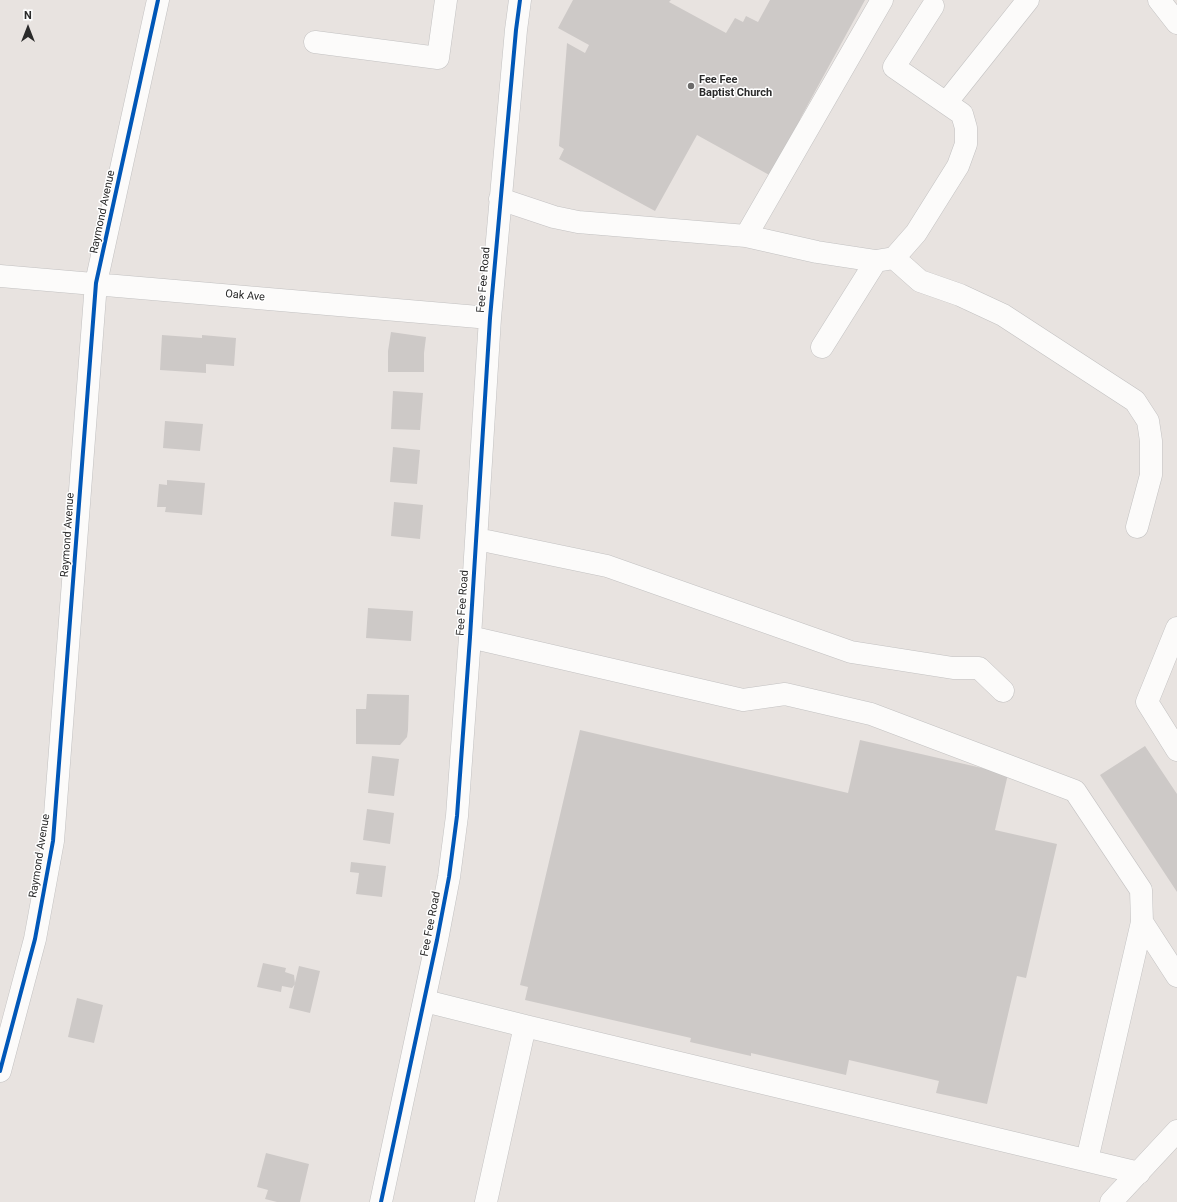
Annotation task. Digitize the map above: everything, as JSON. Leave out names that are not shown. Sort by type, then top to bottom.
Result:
[{"type":"street","name":"Raymond Avenue","points":[[0,1071],[35,938],[53,841],[96,283],[158,0]]},
{"type":"street","points":[[315,42],[438,58],[446,0]]},
{"type":"street","name":"Fee Fee Road","points":[[382,1202],[437,940],[449,877],[457,816],[477,539],[490,318],[500,199],[520,0]]},
{"type":"street","points":[[746,236],[882,0]]},
{"type":"street","points":[[946,104],[1028,0]]},
{"type":"street","points":[[1159,0],[1177,23]]},
{"type":"street","points":[[822,347],[885,260],[916,234],[958,166],[966,144],[966,128],[962,114],[894,66],[933,2]]},
{"type":"street","points":[[500,199],[554,217],[578,222],[746,236],[817,252],[885,260],[920,281],[960,295],[1003,315],[1135,401],[1148,421],[1151,441],[1151,475],[1137,526]]},
{"type":"street","name":"Oak Ave","points":[[0,276],[96,283],[490,318]]},
{"type":"street","points":[[477,539],[607,566],[851,652],[953,668],[979,668],[1003,691]]},
{"type":"street","points":[[1177,628],[1147,702],[1177,750]]},
{"type":"street","points":[[470,637],[743,700],[785,694],[871,714],[1075,791],[1141,890],[1142,922],[1087,1160]]},
{"type":"street","points":[[1142,922],[1177,976]]},
{"type":"street","points":[[425,1001],[1139,1173]]},
{"type":"street","points":[[486,1202],[525,1026]]},
{"type":"street","points":[[1111,1202],[1177,1131]]},
{"type":"building","name":"Fee Fee Baptist Church","points":[[573,0],[671,0],[669,2],[726,33],[735,18],[743,22],[746,16],[758,22],[770,0],[865,0],[800,119],[802,120],[771,176],[697,135],[655,211],[559,159],[564,149],[559,146],[567,43],[585,53],[589,45],[558,28]]},
{"type":"building","points":[[391,332],[426,337],[424,372],[388,372],[388,351]]},
{"type":"building","points":[[162,335],[202,338],[202,335],[236,338],[234,366],[206,364],[206,373],[160,370]]},
{"type":"building","points":[[393,391],[423,393],[420,430],[391,429]]},
{"type":"building","points":[[165,421],[203,424],[200,451],[163,448]]},
{"type":"building","points":[[393,447],[420,450],[417,484],[390,482]]},
{"type":"building","points":[[167,480],[205,483],[202,515],[165,512],[166,507],[157,507],[159,484],[167,485]]},
{"type":"building","points":[[394,502],[423,505],[420,539],[391,536]]},
{"type":"building","points":[[368,608],[413,611],[411,641],[366,638]]},
{"type":"building","points":[[367,694],[409,695],[407,737],[400,745],[356,744],[356,709],[366,709]]},
{"type":"building","points":[[580,730],[848,793],[860,740],[1008,774],[995,830],[1057,844],[1026,978],[1017,976],[987,1104],[936,1093],[939,1081],[849,1060],[846,1075],[751,1053],[751,1056],[690,1042],[691,1038],[525,1000],[528,987],[520,985]]},
{"type":"building","points":[[1145,746],[1177,794],[1177,892],[1100,775]]},
{"type":"building","points":[[372,756],[399,759],[394,796],[368,793]]},
{"type":"building","points":[[367,809],[394,813],[390,844],[363,840]]},
{"type":"building","points":[[351,862],[386,866],[382,897],[356,894],[359,873],[350,872]]},
{"type":"building","points":[[263,963],[286,968],[285,972],[294,975],[295,984],[292,988],[282,986],[281,992],[257,987]]},
{"type":"building","points":[[299,966],[320,971],[310,1013],[289,1008]]},
{"type":"building","points":[[77,998],[103,1005],[94,1043],[68,1037]]},
{"type":"building","points":[[266,1153],[309,1164],[300,1202],[277,1202],[265,1199],[268,1190],[257,1187]]},
{"type":"cycle path","points":[[0,1071],[35,939],[53,841],[96,283],[158,0]]},
{"type":"cycle path","points":[[381,1202],[437,940],[449,877],[457,816],[490,318],[520,0]]},
{"type":"place","name":"Fee Fee Baptist Church","points":[[691,86]]}]
